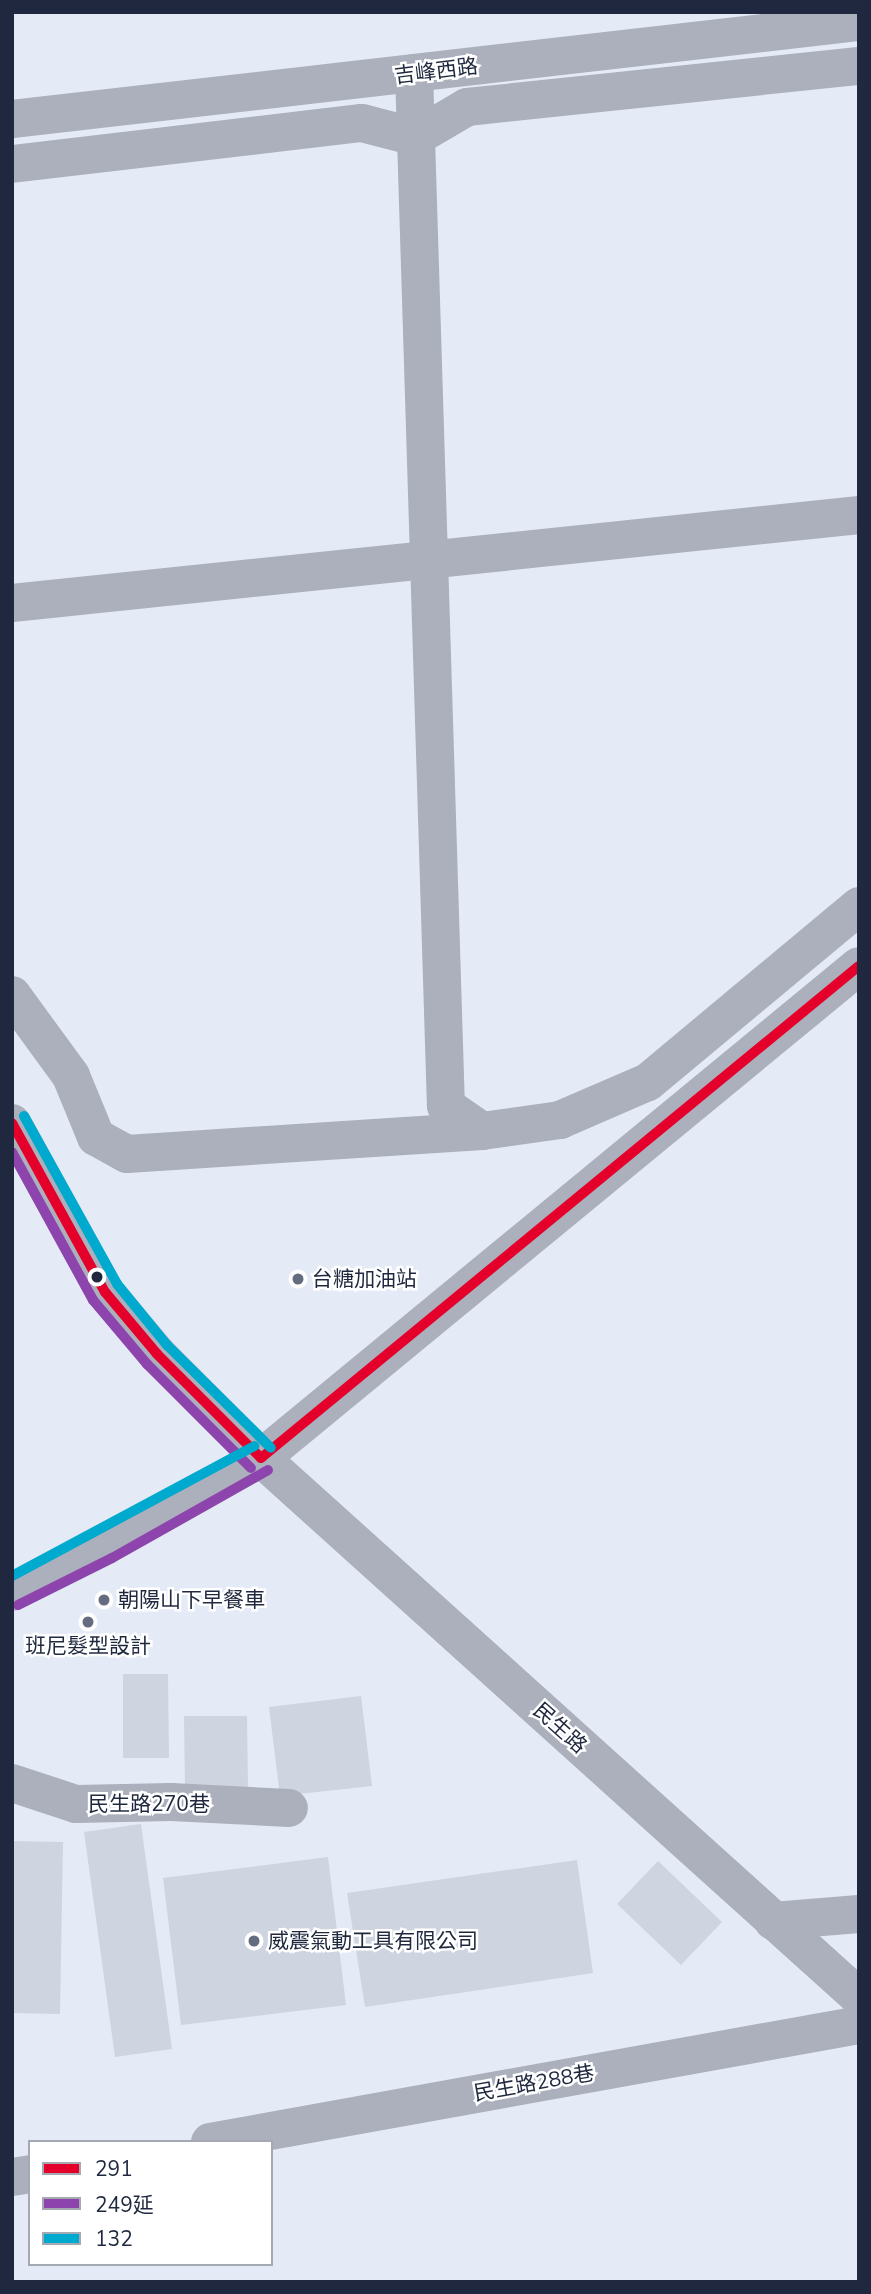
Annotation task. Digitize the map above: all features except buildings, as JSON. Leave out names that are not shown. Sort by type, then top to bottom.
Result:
[{"type":"street","name":"吉峰西路","points":[[12,118],[859,22]]},
{"type":"street","points":[[12,164],[362,123],[416,137],[467,107],[859,66]]},
{"type":"street","points":[[414,73],[446,1107],[482,1131]]},
{"type":"street","points":[[12,603],[859,515]]},
{"type":"street","points":[[12,995],[71,1076],[96,1137],[127,1154],[482,1131],[560,1120],[648,1082],[859,906]]},
{"type":"street","points":[[12,1591],[106,1546],[261,1458],[853,982]]},
{"type":"street","name":"民生路","points":[[12,1123],[106,1292],[157,1354],[261,1458],[859,1997]]},
{"type":"street","name":"民生路270巷","points":[[12,1783],[76,1804],[170,1802],[289,1808]]},
{"type":"street","points":[[773,1921],[859,1914]]},
{"type":"street","name":"民生路288巷","points":[[221,2140],[859,2025]]},
{"type":"transit line","name":"291","points":[[261,1458],[859,966]]},
{"type":"transit line","name":"132","points":[[24,1116],[117,1284],[167,1345],[271,1448]]},
{"type":"transit line","name":"291","points":[[12,1123],[105,1292],[157,1354],[261,1458]]},
{"type":"transit line","name":"249延","points":[[12,1152],[93,1300],[147,1364],[251,1468]]},
{"type":"transit line","name":"132","points":[[12,1576],[254,1446]]},
{"type":"transit line","name":"249延","points":[[18,1605],[112,1558],[268,1470]]},
{"type":"place","name":"台糖加油站","points":[[298,1279]]},
{"type":"place","name":"朝陽山下早餐車","points":[[104,1600]]},
{"type":"place","name":"班尼髮型設計","points":[[88,1622]]},
{"type":"place","name":"威震氣動工具有限公司","points":[[254,1941]]}]
